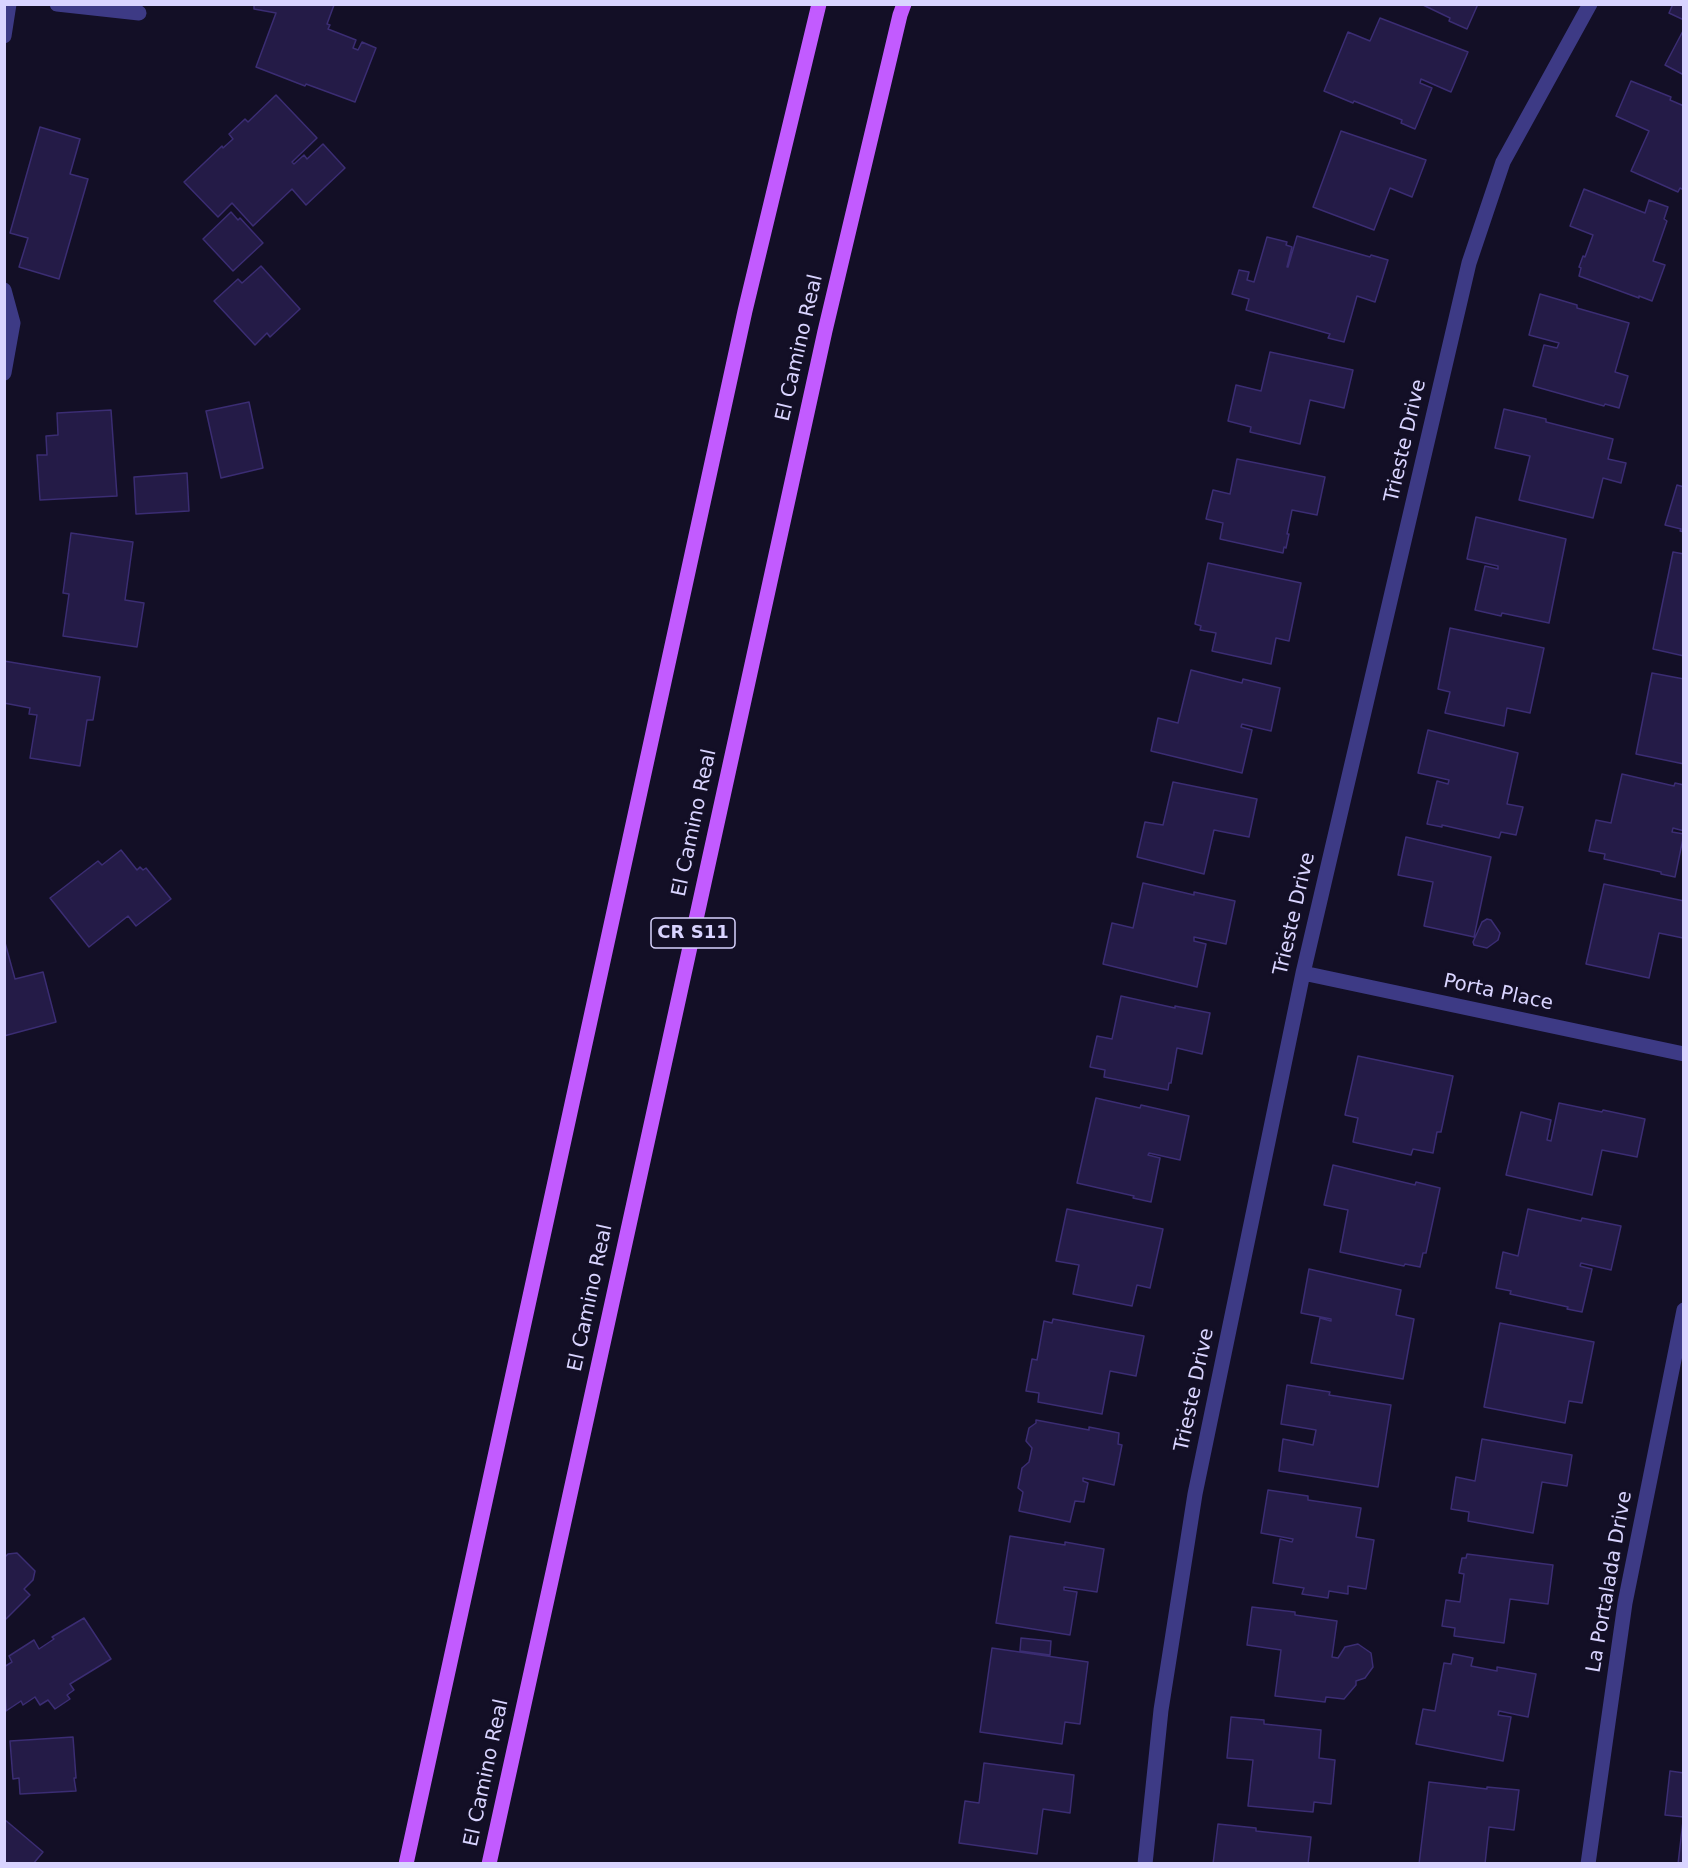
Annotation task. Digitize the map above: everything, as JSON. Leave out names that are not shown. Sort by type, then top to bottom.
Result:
[{"type":"main road","points":[[406,1863],[745,312],[819,4]]},
{"type":"main road","name":"El Camino Real","points":[[489,1863],[825,331],[904,4]]},
{"type":"street","points":[[4,36],[9,4]]},
{"type":"street","points":[[57,4],[139,13]]},
{"type":"street","name":"Trieste Drive","points":[[1145,1863],[1161,1710],[1195,1494],[1303,973],[1469,263],[1503,162],[1590,4]]},
{"type":"street","points":[[4,290],[13,322],[4,373]]},
{"type":"street","name":"Porta Place","points":[[1303,973],[1683,1054]]},
{"type":"street","name":"La Portalada Drive","points":[[1588,1863],[1625,1604],[1683,1310]]},
{"type":"building","points":[[254,4],[334,5],[327,24],[330,25],[328,29],[356,40],[353,48],[358,50],[362,42],[376,48],[355,102],[256,67],[276,13],[254,9]]},
{"type":"building","points":[[1421,4],[1478,4],[1467,29]]},
{"type":"building","points":[[1673,4],[1684,4],[1684,20],[1669,13]]},
{"type":"building","points":[[1380,18],[1468,52],[1451,92],[1421,79],[1420,83],[1432,88],[1415,129],[1401,123],[1402,120],[1324,91],[1348,32],[1370,41]]},
{"type":"building","points":[[1684,29],[1684,72],[1682,74],[1665,65]]},
{"type":"building","points":[[1631,81],[1671,97],[1670,100],[1684,106],[1684,190],[1680,188],[1678,192],[1631,171],[1649,131],[1616,116]]},
{"type":"building","points":[[276,95],[317,138],[292,162],[294,164],[304,155],[307,159],[323,144],[345,168],[306,205],[292,189],[253,226],[232,203],[218,217],[184,182],[222,146],[223,148],[233,139],[229,134],[245,119],[248,122]]},
{"type":"building","points":[[40,127],[80,139],[70,174],[88,179],[59,279],[19,267],[28,238],[10,233]]},
{"type":"building","points":[[1341,131],[1426,160],[1412,197],[1390,188],[1374,230],[1313,207]]},
{"type":"building","points":[[1584,189],[1645,213],[1649,200],[1668,207],[1664,219],[1667,221],[1653,261],[1665,265],[1652,301],[1579,276],[1581,268],[1579,267],[1593,235],[1570,226]]},
{"type":"building","points":[[231,212],[238,220],[240,218],[263,243],[233,271],[203,239]]},
{"type":"building","points":[[1297,236],[1388,260],[1375,302],[1357,296],[1344,342],[1328,338],[1330,334],[1246,310],[1249,299],[1232,294],[1239,270],[1249,272],[1247,280],[1254,282],[1267,237],[1287,242],[1286,245],[1292,247],[1288,267]]},
{"type":"building","points":[[261,266],[300,309],[270,337],[267,333],[255,345],[214,301],[238,279],[242,283]]},
{"type":"building","points":[[1540,294],[1577,305],[1577,308],[1629,323],[1615,372],[1628,376],[1619,408],[1533,386],[1544,345],[1557,348],[1559,343],[1529,335]]},
{"type":"building","points":[[1270,352],[1353,370],[1344,408],[1310,400],[1300,444],[1250,432],[1251,427],[1228,421],[1236,385],[1261,391]]},
{"type":"building","points":[[249,402],[263,468],[221,478],[206,411]]},
{"type":"building","points":[[1504,409],[1613,439],[1608,459],[1626,463],[1621,483],[1603,478],[1593,518],[1519,500],[1530,456],[1495,448]]},
{"type":"building","points":[[111,410],[117,496],[40,500],[37,455],[47,455],[46,436],[58,435],[57,413]]},
{"type":"building","points":[[1237,459],[1325,477],[1317,515],[1292,510],[1287,534],[1289,534],[1283,553],[1220,539],[1223,523],[1206,519],[1213,490],[1230,494]]},
{"type":"building","points":[[187,473],[189,511],[136,514],[134,477]]},
{"type":"building","points":[[1677,485],[1684,487],[1684,532],[1665,525]]},
{"type":"building","points":[[1476,517],[1566,539],[1549,623],[1475,610],[1485,566],[1498,569],[1498,566],[1467,559]]},
{"type":"building","points":[[71,533],[133,542],[125,600],[144,603],[137,647],[63,636],[69,594],[63,593]]},
{"type":"building","points":[[1673,552],[1684,554],[1684,656],[1653,649]]},
{"type":"building","points":[[1208,563],[1301,583],[1289,641],[1276,638],[1271,664],[1212,651],[1216,633],[1200,630],[1201,626],[1195,624]]},
{"type":"building","points":[[1450,628],[1544,648],[1530,713],[1507,708],[1504,726],[1445,713],[1450,692],[1438,689]]},
{"type":"building","points":[[4,661],[100,677],[93,720],[87,720],[80,766],[30,758],[37,715],[29,714],[30,708],[4,703]]},
{"type":"building","points":[[1191,670],[1242,683],[1243,679],[1280,688],[1271,731],[1242,724],[1241,727],[1252,730],[1242,773],[1151,751],[1158,718],[1178,723]]},
{"type":"building","points":[[1652,673],[1684,679],[1684,764],[1636,754]]},
{"type":"building","points":[[1428,730],[1518,753],[1507,804],[1523,807],[1516,835],[1501,832],[1499,838],[1442,825],[1442,827],[1427,824],[1437,781],[1448,784],[1449,780],[1418,773]]},
{"type":"building","points":[[1622,774],[1674,786],[1675,783],[1684,785],[1684,831],[1673,828],[1672,832],[1684,834],[1675,877],[1604,859],[1605,854],[1589,851],[1596,820],[1611,823]]},
{"type":"building","points":[[1173,782],[1257,799],[1249,837],[1214,830],[1204,874],[1137,857],[1145,822],[1163,825]]},
{"type":"building","points":[[1406,837],[1491,857],[1474,937],[1424,926],[1433,882],[1398,875]]},
{"type":"building","points":[[121,850],[137,870],[140,867],[143,870],[146,868],[171,899],[136,926],[128,916],[89,947],[50,898],[98,861],[102,865]]},
{"type":"building","points":[[1143,883],[1194,895],[1194,892],[1235,901],[1226,944],[1194,937],[1194,941],[1206,944],[1197,987],[1103,964],[1112,923],[1133,928]]},
{"type":"building","points":[[1604,884],[1684,901],[1683,938],[1659,933],[1649,978],[1586,964]]},
{"type":"building","points":[[1487,919],[1491,920],[1500,933],[1498,940],[1487,948],[1474,945],[1473,942],[1482,922]]},
{"type":"building","points":[[4,939],[15,979],[43,972],[56,1022],[4,1036]]},
{"type":"building","points":[[1121,996],[1210,1013],[1202,1054],[1177,1048],[1168,1090],[1104,1077],[1105,1070],[1090,1067],[1097,1036],[1112,1039]]},
{"type":"building","points":[[1358,1056],[1453,1076],[1441,1132],[1437,1132],[1433,1153],[1413,1149],[1411,1155],[1353,1142],[1358,1118],[1345,1115]]},
{"type":"building","points":[[1096,1098],[1189,1116],[1180,1160],[1149,1153],[1148,1155],[1160,1158],[1151,1202],[1077,1183]]},
{"type":"building","points":[[1559,1103],[1645,1119],[1637,1157],[1602,1150],[1592,1195],[1506,1175],[1521,1112],[1551,1120],[1547,1140],[1551,1141]]},
{"type":"building","points":[[1333,1165],[1415,1185],[1416,1182],[1440,1188],[1426,1253],[1423,1253],[1420,1267],[1405,1264],[1404,1266],[1340,1252],[1348,1210],[1324,1205]]},
{"type":"building","points":[[1067,1209],[1163,1229],[1150,1288],[1137,1285],[1132,1306],[1073,1294],[1079,1265],[1056,1261]]},
{"type":"building","points":[[1528,1209],[1581,1221],[1582,1218],[1621,1226],[1611,1270],[1581,1263],[1580,1266],[1592,1269],[1582,1312],[1510,1294],[1511,1291],[1496,1288],[1503,1252],[1518,1256]]},
{"type":"building","points":[[1309,1269],[1401,1290],[1396,1315],[1414,1319],[1403,1379],[1311,1363],[1320,1318],[1331,1321],[1331,1319],[1301,1313]]},
{"type":"building","points":[[1053,1319],[1144,1336],[1136,1376],[1110,1371],[1102,1414],[1038,1402],[1039,1393],[1026,1391],[1032,1359],[1037,1360],[1044,1321],[1052,1323]]},
{"type":"building","points":[[1500,1323],[1594,1342],[1582,1403],[1569,1401],[1565,1423],[1484,1407]]},
{"type":"building","points":[[1287,1385],[1330,1392],[1329,1395],[1391,1405],[1378,1487],[1279,1471],[1283,1439],[1313,1445],[1316,1430],[1281,1424]]},
{"type":"building","points":[[1036,1420],[1119,1433],[1118,1444],[1122,1445],[1114,1485],[1083,1478],[1083,1481],[1088,1483],[1084,1502],[1075,1501],[1070,1522],[1019,1511],[1023,1492],[1018,1488],[1022,1468],[1029,1462],[1032,1448],[1026,1441],[1029,1428],[1036,1423]]},
{"type":"building","points":[[1482,1439],[1572,1455],[1567,1486],[1542,1482],[1533,1533],[1468,1521],[1469,1512],[1451,1509],[1456,1477],[1475,1481]]},
{"type":"building","points":[[1268,1490],[1308,1496],[1308,1500],[1361,1508],[1356,1537],[1374,1540],[1366,1589],[1348,1586],[1348,1594],[1329,1591],[1328,1598],[1302,1594],[1304,1588],[1273,1583],[1280,1539],[1292,1542],[1293,1539],[1261,1533]]},
{"type":"building","points":[[1010,1536],[1104,1549],[1097,1592],[1064,1587],[1064,1590],[1077,1592],[1070,1635],[996,1623]]},
{"type":"building","points":[[17,1553],[35,1571],[33,1580],[24,1589],[30,1595],[4,1621],[4,1558],[8,1554]]},
{"type":"building","points":[[1467,1554],[1553,1565],[1548,1604],[1510,1599],[1504,1643],[1454,1636],[1455,1628],[1442,1626],[1446,1600],[1460,1602],[1464,1574],[1459,1573],[1462,1558],[1466,1558]]},
{"type":"building","points":[[1252,1607],[1295,1612],[1295,1615],[1337,1621],[1332,1657],[1338,1658],[1345,1647],[1358,1644],[1371,1653],[1373,1667],[1365,1678],[1356,1681],[1356,1685],[1344,1699],[1326,1697],[1325,1702],[1275,1696],[1281,1650],[1247,1645]]},
{"type":"building","points":[[84,1618],[111,1659],[70,1684],[74,1690],[67,1695],[70,1699],[55,1709],[48,1700],[40,1705],[35,1697],[23,1705],[21,1701],[6,1711],[4,1667],[12,1662],[9,1656],[34,1640],[39,1649],[54,1639],[52,1637]]},
{"type":"building","points":[[1021,1638],[1051,1641],[1050,1655],[1020,1651]]},
{"type":"building","points":[[992,1648],[1088,1662],[1080,1724],[1065,1722],[1062,1744],[980,1732]]},
{"type":"building","points":[[1453,1654],[1473,1658],[1471,1666],[1497,1671],[1497,1667],[1536,1674],[1528,1717],[1499,1711],[1498,1715],[1511,1717],[1503,1761],[1416,1744],[1423,1709],[1435,1711],[1444,1663],[1451,1664]]},
{"type":"building","points":[[1231,1717],[1264,1720],[1264,1724],[1321,1730],[1319,1758],[1335,1760],[1331,1804],[1314,1802],[1313,1812],[1248,1806],[1253,1760],[1227,1758]]},
{"type":"building","points":[[73,1737],[76,1791],[20,1794],[19,1778],[13,1779],[10,1741]]},
{"type":"building","points":[[984,1763],[1074,1775],[1070,1813],[1043,1809],[1037,1854],[959,1843],[965,1801],[979,1803]]},
{"type":"building","points":[[1670,1771],[1684,1773],[1684,1817],[1665,1815]]},
{"type":"building","points":[[1429,1782],[1487,1789],[1487,1787],[1519,1790],[1514,1830],[1489,1827],[1485,1864],[1419,1864]]},
{"type":"building","points":[[4,1819],[43,1852],[33,1864],[4,1864]]},
{"type":"building","points":[[1683,1821],[1684,1864],[1678,1864]]},
{"type":"building","points":[[1218,1824],[1311,1837],[1308,1864],[1213,1864]]}]
